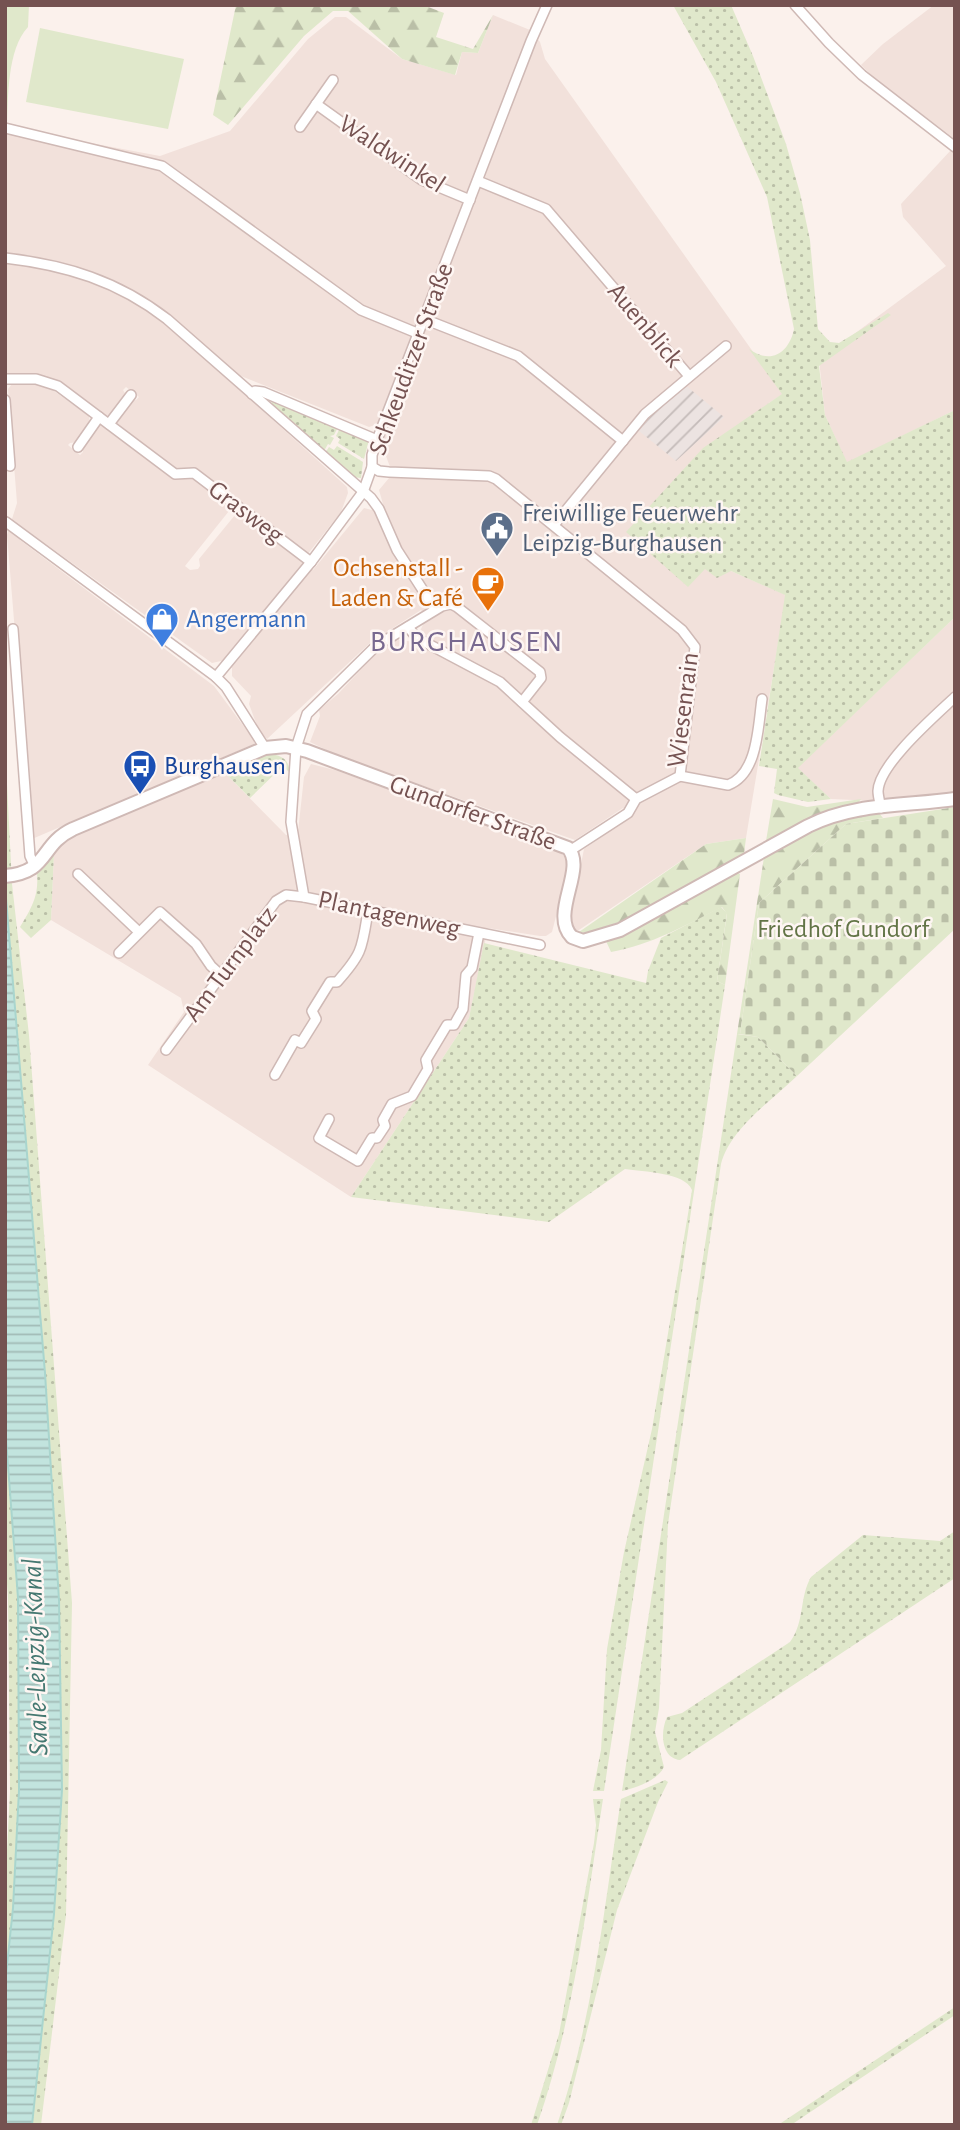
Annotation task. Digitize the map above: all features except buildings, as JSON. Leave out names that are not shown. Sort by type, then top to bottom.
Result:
[{"type":"street","name":"Schkeuditzer Straße","points":[[216,677],[312,562],[363,492],[372,467],[372,455],[377,440],[417,333],[547,5]]},
{"type":"street","points":[[795,5],[862,75],[955,147]]},
{"type":"street","name":"Waldwinkel","points":[[300,127],[333,80]]},
{"type":"street","name":"Waldwinkel","points":[[316,104],[422,180],[470,200]]},
{"type":"street","points":[[5,128],[162,166],[360,310],[417,333]]},
{"type":"street","name":"Auenblick","points":[[478,181],[545,209],[689,376],[645,414],[554,525]]},
{"type":"street","points":[[5,258],[56,265],[93,277],[131,295],[167,319],[379,509],[397,551],[435,609],[447,604],[457,607],[540,672],[541,678],[522,702]]},
{"type":"street","points":[[424,319],[518,356],[623,441]]},
{"type":"street","points":[[689,376],[726,346]]},
{"type":"street","name":"Grasweg","points":[[5,379],[50,382],[175,474],[194,472],[312,562]]},
{"type":"street","points":[[252,394],[256,391],[274,396],[377,440]]},
{"type":"street","points":[[109,424],[131,396]]},
{"type":"street","points":[[5,400],[10,466]]},
{"type":"street","points":[[78,447],[99,417]]},
{"type":"street","name":"Wiesenrain","points":[[372,467],[379,471],[488,476],[496,479],[682,630],[695,647],[680,776],[636,799],[628,813],[571,850]]},
{"type":"street","points":[[6,522],[216,677],[270,747],[64,833],[35,867],[24,874],[11,875]]},
{"type":"street","name":"Plantagenweg","points":[[435,609],[376,646],[310,708],[296,748],[291,822],[304,897],[540,945]]},
{"type":"street","points":[[408,627],[417,638],[500,682],[560,737],[636,799]]},
{"type":"street","points":[[13,629],[30,856],[35,867]]},
{"type":"street","points":[[955,697],[920,730],[891,764],[878,790],[881,808],[955,799]]},
{"type":"street","points":[[680,776],[728,785],[748,770],[762,699]]},
{"type":"street","name":"Gundorfer Straße","points":[[270,747],[296,748],[564,845],[571,850],[574,859],[564,918],[567,932],[583,941],[620,930],[830,816],[845,811],[881,808]]},
{"type":"street","points":[[78,874],[139,932]]},
{"type":"street","name":"Am Turnplatz","points":[[166,1050],[276,901],[286,895],[304,897]]},
{"type":"street","points":[[275,1075],[295,1040],[301,1043],[316,1019],[312,1011],[330,982],[337,982],[358,959],[368,911]]},
{"type":"street","points":[[119,953],[160,912],[196,944],[211,966],[221,975]]},
{"type":"street","points":[[330,1119],[319,1138],[358,1161],[372,1138],[377,1138],[385,1126],[383,1120],[391,1104],[412,1096],[428,1069],[426,1060],[447,1025],[453,1025],[463,1009],[466,975],[472,968],[479,933]]},
{"type":"shaded area","points":[[934,5],[955,5],[955,139],[874,78],[861,65],[883,44]]},
{"type":"shaded area","points":[[493,15],[530,30],[540,42],[545,59],[783,394],[769,403],[705,568],[731,571],[786,595],[746,838],[706,844],[576,932],[571,926],[570,918],[584,849],[630,817],[623,808],[575,840],[339,756],[310,742],[320,716],[319,710],[338,694],[380,649],[399,640],[415,642],[426,618],[421,610],[371,642],[267,739],[259,731],[249,704],[251,696],[232,676],[232,668],[221,661],[212,663],[26,530],[20,540],[214,686],[254,740],[254,744],[32,839],[7,535],[17,503],[8,389],[12,384],[47,386],[89,416],[90,424],[77,442],[68,445],[80,455],[83,452],[82,445],[97,425],[101,425],[171,476],[191,477],[228,504],[229,511],[185,566],[190,570],[198,569],[199,559],[239,513],[313,570],[364,508],[372,510],[383,504],[379,490],[389,478],[390,467],[382,445],[387,429],[375,425],[369,427],[236,374],[230,381],[347,487],[348,493],[341,512],[307,555],[195,469],[177,469],[118,426],[117,419],[130,401],[139,397],[126,387],[123,390],[126,395],[111,415],[106,416],[52,379],[40,375],[7,373],[5,127],[160,156],[230,131],[308,39],[335,17],[346,17],[402,59],[456,75],[462,52],[478,53]]},
{"type":"shaded area","points":[[951,150],[955,153],[955,410],[847,463],[825,415],[819,360],[946,266],[903,217],[901,204]]},
{"type":"shaded area","points":[[684,384],[724,417],[676,461],[639,431],[654,412]]},
{"type":"shaded area","points":[[955,617],[955,793],[897,802],[831,799],[797,768]]},
{"type":"shaded area","points":[[311,764],[335,770],[557,850],[565,857],[568,869],[552,932],[540,936],[488,928],[469,1018],[351,1197],[148,1065],[184,1012],[181,998],[51,920],[54,853],[68,838],[228,771],[227,775],[286,835],[298,832],[304,777]]},
{"type":"green space","points":[[5,5],[29,5],[28,27],[21,36],[12,61],[7,128],[5,127]]},
{"type":"green space","points":[[236,5],[423,5],[444,13],[436,37],[473,49],[493,15],[478,53],[462,52],[455,75],[402,59],[348,11],[333,11],[304,36],[228,125],[213,115]]},
{"type":"green space","points":[[673,5],[731,5],[786,144],[800,193],[810,240],[818,329],[830,342],[839,343],[888,313],[891,315],[819,366],[825,415],[847,462],[955,410],[955,617],[798,768],[831,799],[808,802],[778,795],[774,793],[777,769],[759,766],[785,595],[731,571],[717,578],[705,569],[688,587],[626,532],[703,448],[782,394],[749,349],[765,356],[778,354],[788,344],[794,329],[767,197],[716,82]]},
{"type":"green space","points":[[40,28],[184,59],[168,129],[26,102]]},
{"type":"green space","points":[[273,400],[338,427],[334,435],[330,436],[334,438],[330,445],[328,444],[324,451],[271,404]]},
{"type":"green space","points":[[340,428],[369,440],[364,459],[338,443],[340,439],[336,436]]},
{"type":"green space","points":[[337,446],[363,462],[361,478],[352,477],[325,453],[329,447],[334,450]]},
{"type":"green space","points":[[5,744],[12,884],[29,1035],[72,1603],[66,1915],[41,2125],[32,2125],[54,1914],[62,1790],[59,1600],[45,1373],[5,886]]},
{"type":"green space","points":[[270,754],[284,759],[289,772],[283,766],[250,798],[227,775],[228,771]]},
{"type":"green space","points":[[773,799],[807,807],[861,799],[858,803],[815,815],[766,841]]},
{"type":"green space","name":"Friedhof Gundorf","points":[[955,807],[955,929],[797,1076],[758,1037],[740,1034],[759,903],[846,824]]},
{"type":"green space","points":[[879,813],[883,818],[846,824],[759,903],[740,1034],[737,1034],[764,857],[818,826],[847,816]]},
{"type":"green space","points":[[746,838],[744,854],[626,920],[585,933],[579,932],[706,844]]},
{"type":"green space","points":[[54,853],[51,920],[31,938],[20,927],[35,896],[37,874]]},
{"type":"green space","points":[[740,874],[725,985],[717,981],[727,914],[722,907],[654,939],[611,952],[606,941],[626,934]]},
{"type":"green space","points":[[721,907],[727,913],[717,981],[725,985],[604,1791],[593,1791],[601,1750],[607,1649],[624,1552],[652,1429],[692,1190],[688,1184],[672,1176],[625,1169],[549,1222],[351,1197],[469,1018],[484,943],[646,983],[661,938]]},
{"type":"green space","points":[[737,1034],[758,1037],[797,1076],[742,1127],[721,1164],[668,1524],[659,1708],[655,1732],[664,1767],[652,1780],[622,1791]]},
{"type":"green space","points":[[5,1426],[18,1598],[19,1790],[13,1908],[5,1984],[5,1890],[10,1791]]},
{"type":"green space","points":[[955,1531],[955,1578],[680,1760],[669,1755],[663,1737],[667,1717],[682,1713],[790,1642],[798,1626],[811,1577],[863,1535],[940,1541]]},
{"type":"green space","points":[[665,1780],[668,1782],[617,1910],[569,2103],[561,2125],[557,2125],[589,2004],[621,1799]]},
{"type":"green space","points":[[593,1799],[603,1799],[570,2004],[550,2085],[537,2125],[531,2125],[559,2034],[594,1843],[596,1825]]},
{"type":"green space","points":[[955,2007],[955,2015],[791,2125],[778,2125]]},
{"type":"water","name":"Saale-Leipzig-Kanal","points":[[5,886],[45,1373],[59,1600],[62,1790],[54,1914],[32,2125],[5,2125],[5,1984],[13,1908],[19,1790],[18,1598],[5,1426]]},
{"type":"place","name":"Freiwillige Feuerwehr Leipzig-Burghausen","points":[[497,558]]},
{"type":"place","name":"Ochsenstall - Laden & Café","points":[[488,613]]},
{"type":"place","name":"Angermann","points":[[162,649]]},
{"type":"place","name":"Burghausen","points":[[140,796]]},
{"type":"district","name":"BURGHAUSEN","points":[[467,642]]}]
